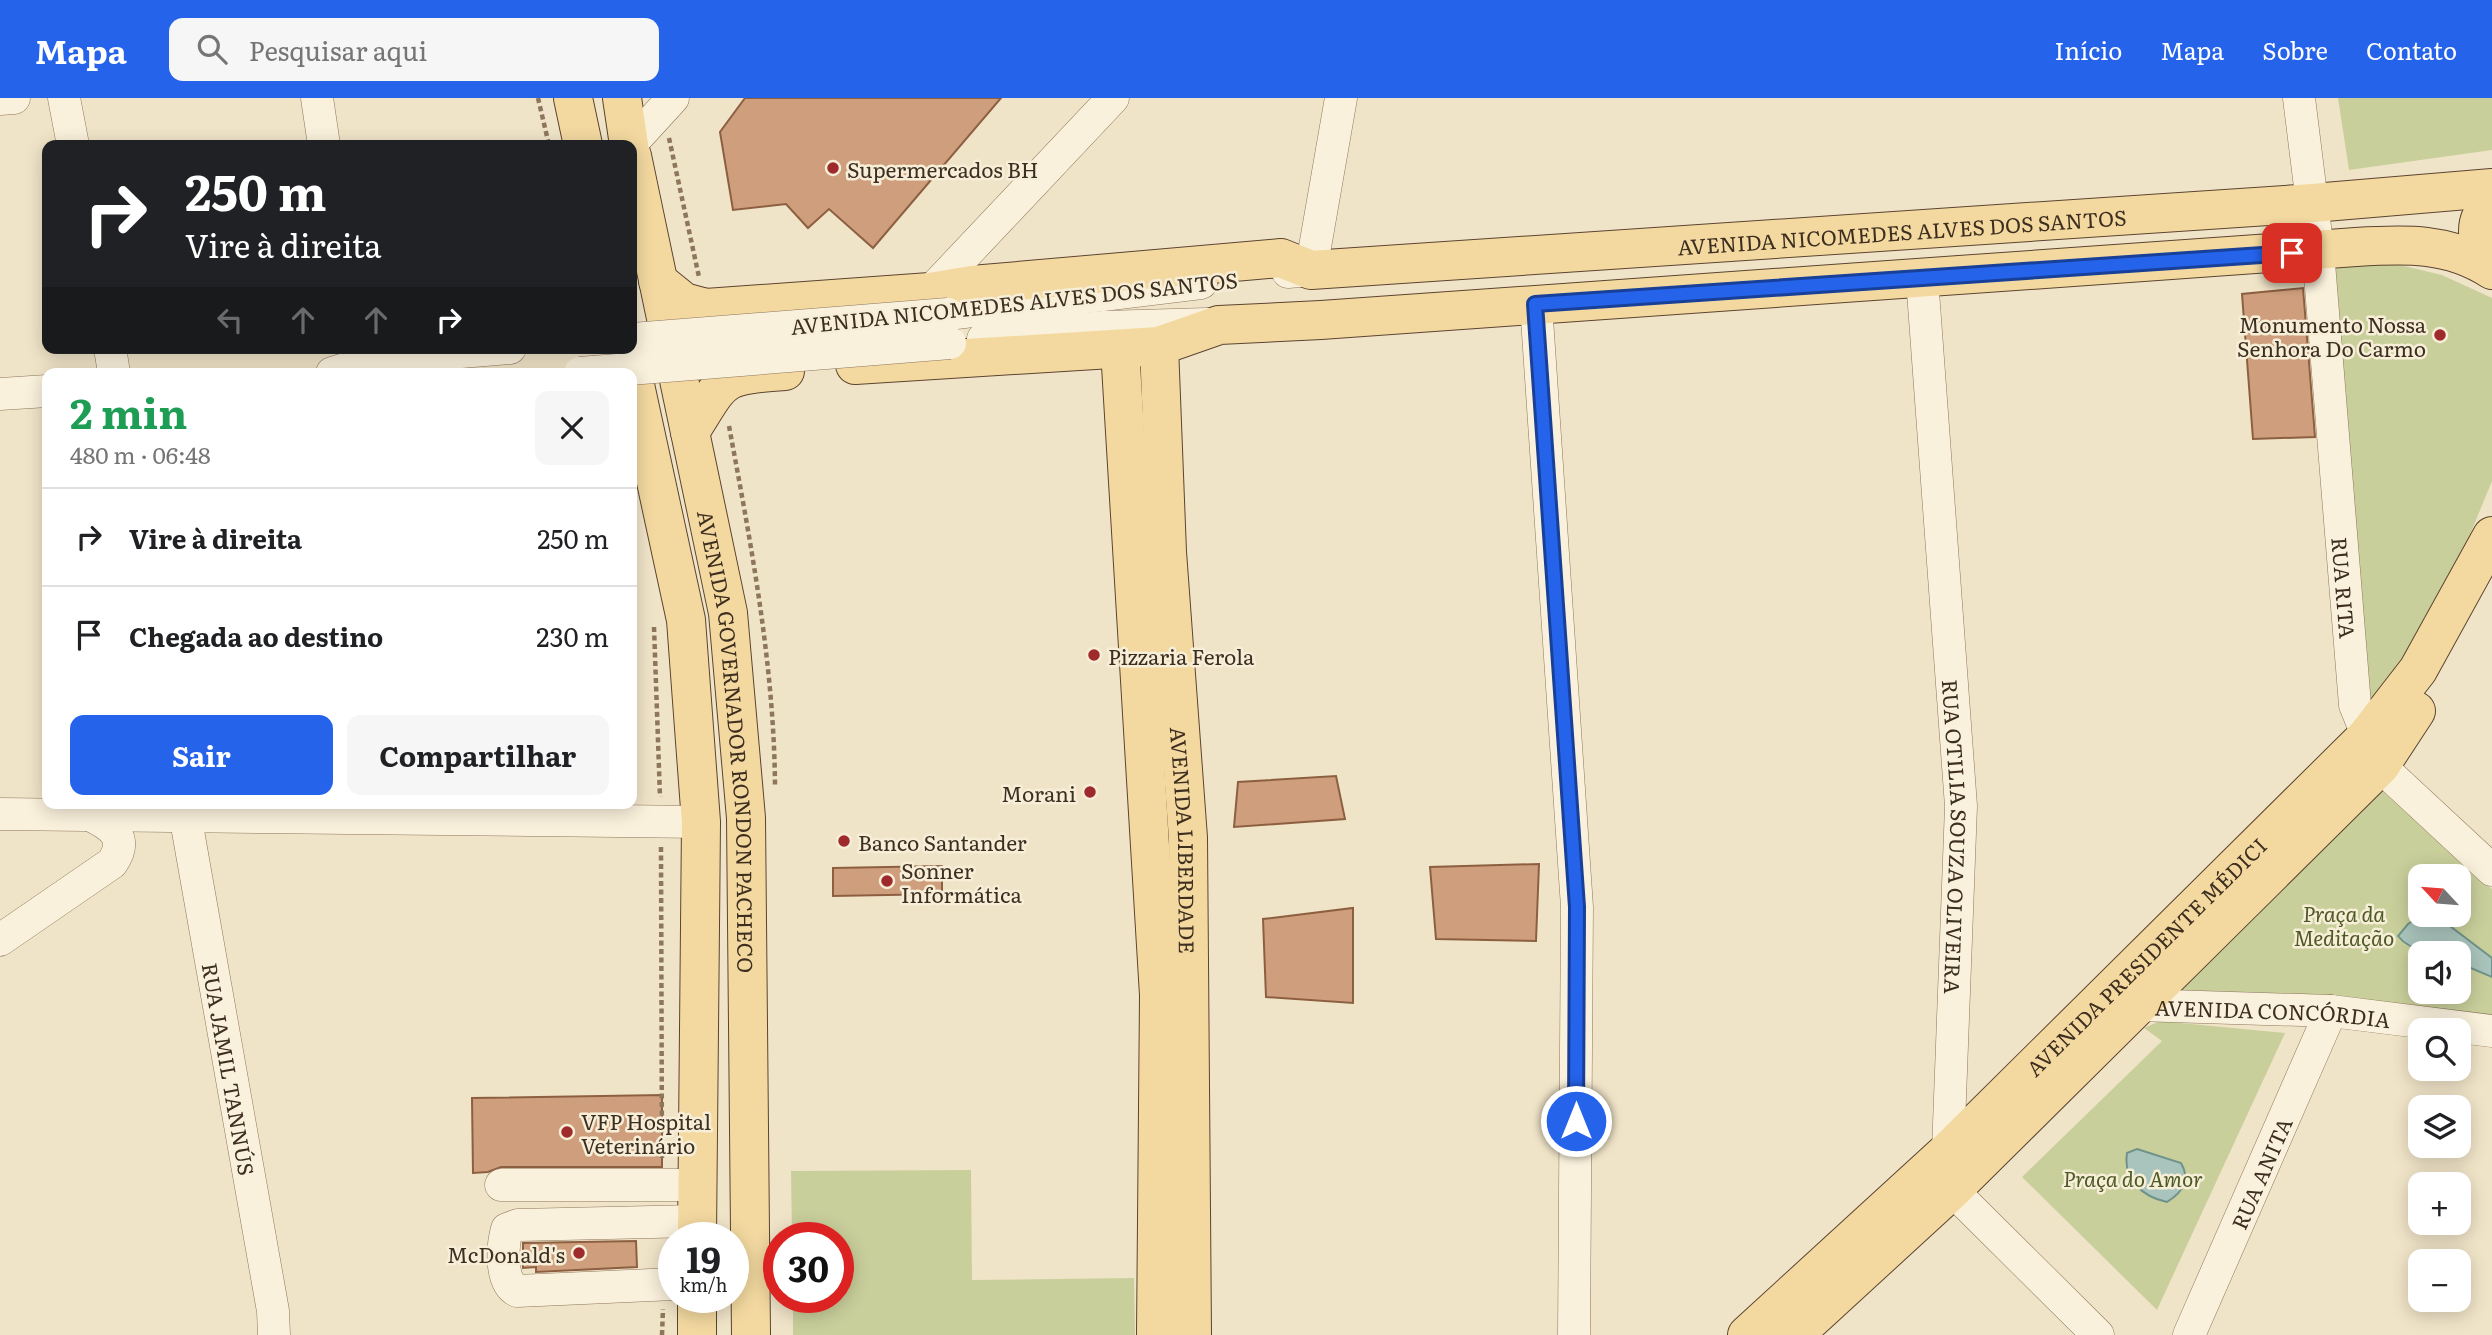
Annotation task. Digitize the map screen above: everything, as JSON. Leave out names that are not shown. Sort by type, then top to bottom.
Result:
[{"type":"main road","points":[[573,98],[582,140]]},
{"type":"main road","points":[[622,98],[628,140]]},
{"type":"main road","name":"AVENIDA GOVERNADOR RONDON PACHECO","points":[[637,180],[728,612],[746,818],[751,1335]]},
{"type":"main road","name":"AVENIDA NICOMEDES ALVES DOS SANTOS","points":[[658,281],[684,302],[706,308],[796,302],[943,316],[972,285],[1281,258],[1323,269],[2313,203],[2492,188]]},
{"type":"main road","points":[[2492,204],[2478,226],[2477,239],[2492,265]]},
{"type":"main road","name":"AVENIDA NICOMEDES ALVES DOS SANTOS","points":[[690,432],[721,383],[732,377],[798,370],[1159,346],[1219,325],[2414,244],[2446,249],[2492,270]]},
{"type":"main road","points":[[796,302],[781,309],[772,319],[765,336],[773,351],[798,370]]},
{"type":"main road","name":"AVENIDA LIBERDADE","points":[[1156,1335],[1167,552],[1159,346]]},
{"type":"main road","name":"AVENIDA LIBERDADE","points":[[1120,349],[1164,762],[1188,838],[1192,1335]]},
{"type":"main road","name":"AVENIDA GOVERNADOR RONDON PACHECO","points":[[637,394],[686,620],[701,822],[688,1207]]},
{"type":"main road","name":"AVENIDA PRESIDENTE MÉDICI","points":[[1747,1335],[1948,1151],[2373,751],[2492,536]]},
{"type":"main road","name":"AVENIDA PRESIDENTE MÉDICI","points":[[1794,1335],[1952,1190],[2137,1005],[2373,751],[2492,592]]},
{"type":"main road","points":[[689,1313],[698,1335]]},
{"type":"street","points":[[0,99],[14,98]]},
{"type":"street","points":[[64,98],[72,140]]},
{"type":"street","points":[[317,98],[323,140]]},
{"type":"street","points":[[634,140],[673,98]]},
{"type":"street","points":[[943,316],[1113,98]]},
{"type":"street","points":[[1323,269],[1341,98]]},
{"type":"street","points":[[1323,269],[1363,98]]},
{"type":"street","name":"RUA RITA","points":[[2299,98],[2318,251],[2355,705],[2373,751],[2492,870]]},
{"type":"street","name":"RUA OTILIA SOUZA OLIVEIRA","points":[[1923,278],[1961,806],[1948,1151],[1952,1190]]},
{"type":"street","points":[[1535,304],[1577,907],[1574,1335]]},
{"type":"street","name":"AVENIDA NICOMEDES ALVES DOS SANTOS","points":[[612,368],[943,316]]},
{"type":"street","name":"AVENIDA NICOMEDES ALVES DOS SANTOS","points":[[637,339],[943,316],[1104,327],[1166,323],[1219,325]]},
{"type":"street","points":[[356,363],[448,354]]},
{"type":"street","points":[[0,394],[42,391]]},
{"type":"street","points":[[0,814],[90,815],[184,810],[416,811],[701,822]]},
{"type":"street","name":"RUA JAMIL TANNÚS","points":[[184,810],[273,1311],[274,1335]]},
{"type":"street","points":[[0,940],[112,863],[120,848],[118,833],[111,825],[90,815]]},
{"type":"street","name":"AVENIDA CONCÓRDIA","points":[[2137,1005],[2331,1011],[2492,1031]]},
{"type":"street","name":"RUA ANITA","points":[[2189,1335],[2331,1011]]},
{"type":"street","points":[[501,1185],[688,1207]]},
{"type":"street","points":[[1952,1190],[2098,1335]]},
{"type":"street","points":[[658,1288],[517,1291],[509,1287],[506,1280],[507,1229],[518,1225],[688,1207]]},
{"type":"path","points":[[538,98],[548,140]]},
{"type":"path","points":[[654,623],[661,821],[688,1207]]},
{"type":"path","points":[[662,1335],[669,1313]]},
{"type":"green space","points":[[2338,98],[2492,98],[2492,150],[2349,170]]},
{"type":"green space","points":[[2396,264],[2442,275],[2492,298],[2492,481],[2462,554],[2411,652],[2373,698],[2367,693],[2335,266]]},
{"type":"green space","name":"Praça da Meditação","points":[[2377,786],[2464,864],[2408,864],[2408,928],[2471,928],[2471,870],[2492,889],[2492,1020],[2154,997]]},
{"type":"green space","name":"Praça do Amor","points":[[2160,1021],[2285,1033],[2157,1310],[2022,1177],[2162,1041],[2144,1028]]},
{"type":"green space","points":[[971,1170],[972,1280],[1134,1278],[1135,1335],[793,1335],[793,1313],[854,1313],[854,1222],[792,1222],[791,1171]]},
{"type":"water","points":[[2408,924],[2408,928],[2452,928],[2470,941],[2408,941],[2408,945],[2398,936]]},
{"type":"water","points":[[2471,942],[2492,958],[2492,977],[2471,968]]},
{"type":"water","points":[[2137,1149],[2181,1163],[2185,1175],[2184,1185],[2167,1202],[2150,1196],[2136,1186],[2132,1179],[2128,1171],[2127,1153]]},
{"type":"building","name":"Supermercados BH","points":[[745,98],[1001,98],[873,248],[829,209],[808,228],[786,204],[733,210],[720,132]]},
{"type":"building","points":[[2303,288],[2315,437],[2253,439],[2242,294]]},
{"type":"building","points":[[1336,776],[1345,819],[1234,827],[1238,782]]},
{"type":"building","points":[[1539,864],[1536,941],[1436,939],[1430,867]]},
{"type":"building","name":"Sonner Informática","points":[[942,866],[942,894],[833,896],[833,868]]},
{"type":"building","points":[[1353,908],[1353,1003],[1266,997],[1263,919]]},
{"type":"building","name":"VFP Hospital Veterinário","points":[[662,1095],[662,1167],[501,1167],[488,1172],[473,1173],[472,1098]]},
{"type":"building","name":"McDonald's","points":[[636,1241],[637,1267],[536,1272],[536,1267],[523,1268],[523,1243]]},
{"type":"place","name":"Supermercados BH","points":[[833,168]]},
{"type":"place","name":"Monumento Nossa Senhora Do Carmo","points":[[2440,335]]},
{"type":"place","name":"Pizzaria Ferola","points":[[1094,655]]},
{"type":"place","name":"Morani","points":[[1090,792]]},
{"type":"place","name":"Banco Santander","points":[[844,841]]},
{"type":"place","name":"Sonner Informática","points":[[887,881]]},
{"type":"place","name":"VFP Hospital Veterinário","points":[[567,1132]]},
{"type":"place","name":"McDonald's","points":[[579,1253]]},
{"type":"route","points":[[1576,1121],[1577,907],[1535,304],[2292,253]]}]
